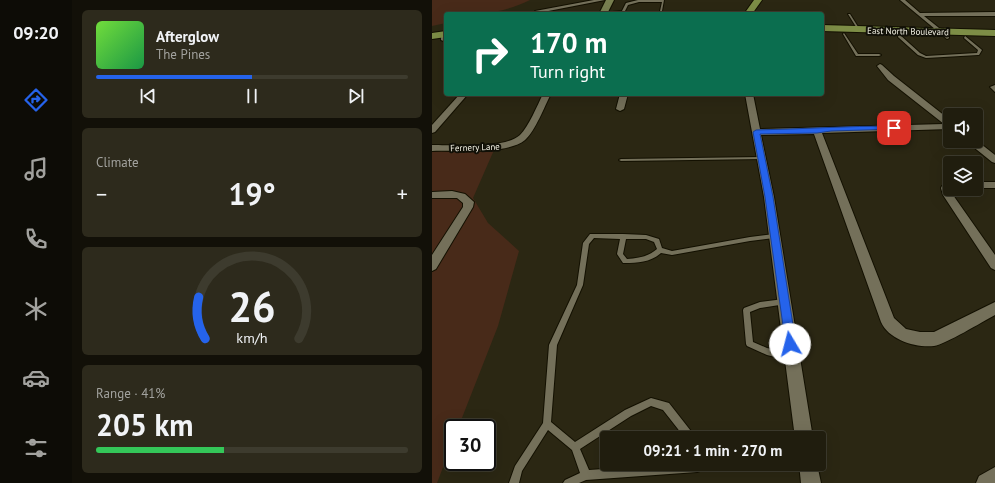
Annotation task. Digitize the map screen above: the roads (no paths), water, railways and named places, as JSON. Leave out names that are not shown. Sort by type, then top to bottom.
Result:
[{"type":"main road","points":[[749,12],[758,0]]},
{"type":"main road","name":"East North Boulevard","points":[[824,28],[995,38]]},
{"type":"main road","points":[[432,30],[444,36]]},
{"type":"main road","name":"East North Boulevard","points":[[824,34],[899,36],[995,33]]},
{"type":"main road","points":[[432,36],[444,37]]},
{"type":"street","points":[[538,11],[604,0]]},
{"type":"street","points":[[604,12],[610,0]]},
{"type":"street","points":[[902,0],[944,34]]},
{"type":"street","points":[[921,14],[995,14]]},
{"type":"street","points":[[880,66],[890,78],[943,120]]},
{"type":"street","points":[[432,130],[462,96]]},
{"type":"street","name":"Fernery Lane","points":[[432,148],[500,147],[517,142],[528,130],[546,96]]},
{"type":"street","points":[[620,109],[623,96]]},
{"type":"street","points":[[749,96],[774,236],[803,431]]},
{"type":"street","points":[[756,132],[817,131],[831,129],[943,125]]},
{"type":"street","points":[[817,131],[888,322],[902,334],[920,339],[935,339],[995,308]]},
{"type":"street","points":[[980,148],[995,160]]},
{"type":"street","points":[[983,185],[995,185]]},
{"type":"street","points":[[432,195],[457,194],[466,197],[469,202],[468,207],[432,266]]},
{"type":"street","points":[[949,196],[995,265]]},
{"type":"street","points":[[809,471],[811,483]]},
{"type":"street","points":[[986,483],[995,476]]},
{"type":"lane","points":[[621,12],[627,4],[639,1],[663,1],[661,11]]},
{"type":"lane","points":[[849,15],[859,29]]},
{"type":"lane","points":[[844,34],[857,55],[879,55]]},
{"type":"lane","points":[[899,36],[919,54],[926,57],[978,54],[980,50],[965,37]]},
{"type":"lane","points":[[995,86],[992,88],[995,91]]},
{"type":"lane","points":[[621,160],[761,158]]},
{"type":"lane","points":[[514,483],[518,469],[547,424],[553,345],[580,285],[586,243],[592,236],[646,237],[657,241],[660,250]]},
{"type":"lane","points":[[623,236],[620,254],[624,260],[646,260],[660,250]]},
{"type":"lane","points":[[660,250],[672,253],[774,236]]},
{"type":"lane","points":[[784,302],[765,303],[746,310],[750,344],[767,351],[792,357]]},
{"type":"lane","points":[[601,431],[651,402],[666,406],[686,431]]},
{"type":"lane","points":[[547,424],[575,447],[586,475]]},
{"type":"lane","points":[[575,447],[600,431]]},
{"type":"lane","points":[[568,483],[586,475],[642,471]]}]
